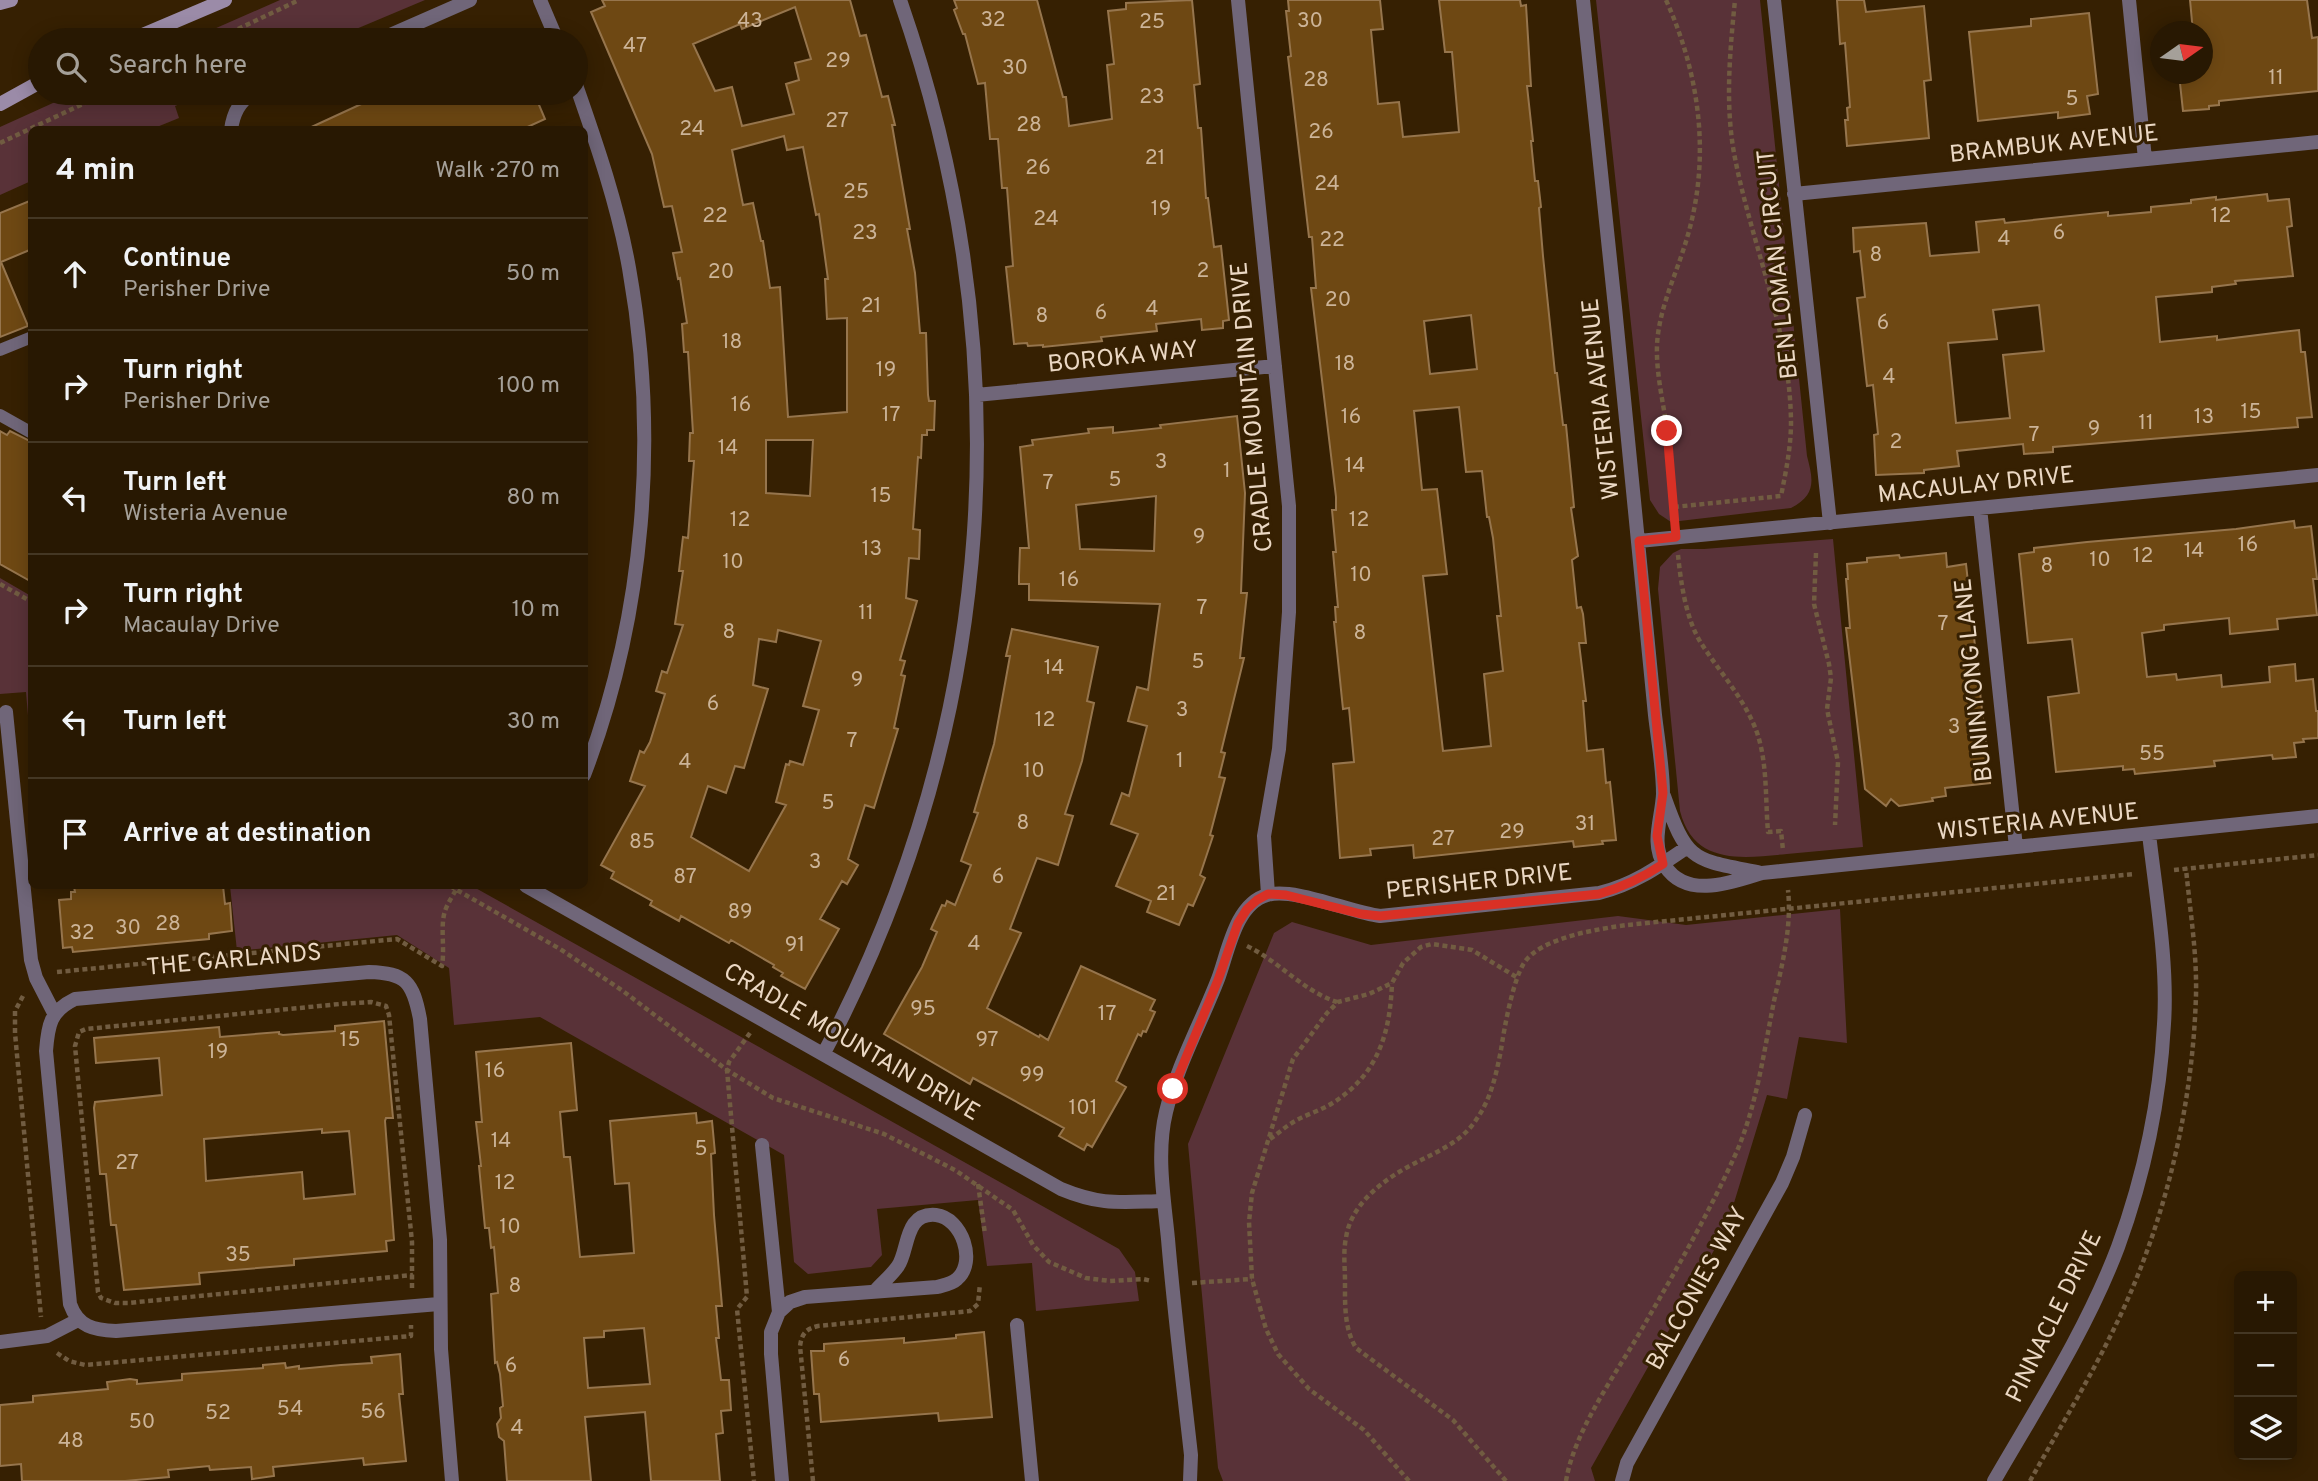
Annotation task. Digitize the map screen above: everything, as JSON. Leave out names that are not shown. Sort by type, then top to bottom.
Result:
[{"type":"main road","points":[[0,3],[11,0]]},
{"type":"main road","points":[[159,28],[225,0]]},
{"type":"main road","points":[[0,95],[28,84]]},
{"type":"main road","points":[[0,104],[28,87]]},
{"type":"street","points":[[406,28],[470,0]]},
{"type":"street","points":[[540,0],[552,28]]},
{"type":"street","points":[[824,1053],[871,958],[896,895],[920,821],[941,744],[956,672],[974,540],[978,473],[976,395],[972,327],[961,232],[929,88],[900,0]]},
{"type":"street","name":"CRADLE MOUNTAIN DRIVE","points":[[1238,0],[1289,506],[1289,612],[1279,750],[1264,836],[1268,894]]},
{"type":"street","name":"WISTERIA AVENUE","points":[[1583,0],[1663,793],[1657,836],[1663,864],[1675,876],[1699,886],[1726,884],[1762,873],[2318,816]]},
{"type":"street","name":"BEN LOMAN CIRCUIT","points":[[1774,0],[1829,523]]},
{"type":"street","points":[[2129,0],[2145,159]]},
{"type":"street","points":[[231,126],[239,105]]},
{"type":"street","points":[[582,105],[615,205],[629,268],[639,340],[644,446],[637,562],[623,643],[608,702],[588,763]]},
{"type":"street","name":"BRAMBUK AVENUE","points":[[1794,194],[2318,142]]},
{"type":"street","name":"BOROKA WAY","points":[[976,395],[1275,366]]},
{"type":"street","name":"MACAULAY DRIVE","points":[[1639,541],[2318,475]]},
{"type":"street","name":"BUNINYONG LANE","points":[[1980,509],[2017,847]]},
{"type":"street","points":[[6,712],[31,960],[36,978],[54,1013],[48,1031],[46,1051],[69,1304],[78,1320],[96,1330],[116,1331],[439,1304]]},
{"type":"street","name":"WISTERIA AVENUE","points":[[1663,793],[1686,848],[1710,863],[1762,873]]},
{"type":"street","name":"PINNACLE DRIVE","points":[[1994,1481],[2091,1308],[2118,1247],[2150,1133],[2165,1024],[2163,972],[2149,834]]},
{"type":"street","name":"PERISHER DRIVE","points":[[1268,894],[1310,899],[1361,914],[1398,915],[1599,894],[1621,888],[1644,877],[1686,848]]},
{"type":"street","name":"CRADLE MOUNTAIN DRIVE","points":[[534,889],[1061,1189],[1104,1203],[1164,1201]]},
{"type":"street","points":[[1190,1481],[1191,1455],[1164,1201],[1161,1154],[1166,1114],[1173,1089],[1247,909],[1268,894]]},
{"type":"street","name":"THE GARLANDS","points":[[54,1013],[75,999],[369,972],[390,973],[402,978],[416,999],[420,1018],[440,1240],[439,1304],[453,1481]]},
{"type":"street","name":"BALCONIES WAY","points":[[1622,1481],[1626,1463],[1782,1183],[1805,1115]]},
{"type":"street","points":[[762,1145],[779,1312]]},
{"type":"street","points":[[782,1481],[771,1354],[771,1332],[779,1312],[790,1302],[804,1297],[937,1287],[959,1278],[964,1268],[966,1253],[959,1228],[946,1218],[934,1215],[923,1217],[906,1236],[898,1265],[876,1290]]},
{"type":"street","points":[[0,1342],[47,1336],[78,1320]]},
{"type":"street","points":[[1017,1325],[1032,1481]]},
{"type":"street","points":[[1191,1455],[1199,1481]]},
{"type":"lane","points":[[0,350],[28,339]]},
{"type":"lane","points":[[0,415],[28,431]]},
{"type":"path","points":[[240,28],[299,0]]},
{"type":"path","points":[[1566,1481],[1578,1440],[1648,1320],[1737,1149],[1752,1106],[1790,910],[1781,831],[1768,832],[1761,751],[1755,727],[1743,702],[1700,641],[1680,578],[1657,345],[1666,300],[1687,239],[1697,199],[1701,161],[1695,88],[1666,0]]},
{"type":"path","points":[[1674,507],[1781,496],[1789,455],[1790,400],[1785,353],[1772,292],[1744,193],[1730,124],[1730,68],[1735,0]]},
{"type":"path","points":[[35,126],[80,105]]},
{"type":"path","points":[[0,142],[28,129]]},
{"type":"path","points":[[1816,553],[1814,604],[1829,664],[1827,709],[1838,762],[1835,825]]},
{"type":"path","points":[[0,584],[28,600]]},
{"type":"path","points":[[1506,1481],[1453,1420],[1356,1348],[1349,1338],[1345,1313],[1346,1236],[1352,1220],[1370,1194],[1389,1178],[1444,1149],[1475,1122],[1496,1079],[1504,1032],[1518,978],[1523,964],[1532,954],[1561,940],[1592,930],[2318,855]]},
{"type":"path","points":[[413,1275],[128,1303],[115,1303],[101,1298],[75,1045],[79,1032],[86,1029],[340,1004],[371,1002],[386,1006],[409,1215],[413,1275],[411,1336],[85,1365],[69,1362],[49,1344],[41,1318],[15,1012],[36,978],[50,973],[397,939],[442,966],[445,910],[456,889]]},
{"type":"path","points":[[460,889],[623,991],[727,1070],[773,1098],[884,1134],[978,1184],[1013,1210],[1041,1255],[1070,1273],[1110,1281],[1143,1279],[1172,1285],[1252,1279]]},
{"type":"path","points":[[1233,940],[1262,953],[1321,997],[1338,1002]]},
{"type":"path","points":[[1270,1140],[1294,1121],[1331,1104],[1363,1076],[1385,1039],[1390,1023],[1392,983],[1403,963],[1421,947],[1432,944],[1472,950],[1518,978]]},
{"type":"path","points":[[1392,983],[1369,994],[1338,1002],[1293,1059],[1270,1140],[1257,1171],[1249,1222],[1252,1279],[1266,1329],[1278,1354],[1309,1389],[1364,1430],[1409,1481]]},
{"type":"path","points":[[754,1481],[737,1309],[747,1297],[727,1070],[729,1062],[760,1018]]},
{"type":"path","points":[[978,1184],[987,1241]]},
{"type":"path","points":[[813,1481],[800,1346],[805,1331],[818,1326],[970,1311],[978,1304],[981,1277]]},
{"type":"shaded area","points":[[280,0],[425,0],[358,28],[216,28]]},
{"type":"shaded area","points":[[1596,0],[1760,0],[1807,456],[1811,472],[1809,492],[1791,508],[1671,522],[1659,514],[1650,500]]},
{"type":"shaded area","points":[[49,105],[177,105],[175,106],[179,118],[159,126],[28,126],[28,182],[0,195],[0,127]]},
{"type":"shaded area","points":[[1833,539],[1863,847],[1754,857],[1722,855],[1708,850],[1696,841],[1687,829],[1680,811],[1658,589],[1660,567],[1673,553],[1681,549]]},
{"type":"shaded area","points":[[0,578],[28,594],[28,716],[26,692],[0,694]]},
{"type":"shaded area","points":[[230,889],[477,889],[1119,1249],[1135,1272],[1139,1301],[1036,1311],[1032,1263],[987,1266],[978,1200],[877,1209],[882,1255],[871,1267],[808,1274],[794,1262],[784,1155],[540,1017],[454,1025],[449,968],[397,935],[237,951]]},
{"type":"shaded area","points":[[1840,909],[1847,1043],[1799,1037],[1787,1099],[1767,1095],[1726,1229],[1591,1468],[1595,1481],[1223,1481],[1218,1468],[1188,1144],[1274,933],[1292,922],[1371,945],[1618,916],[1686,925]]},
{"type":"building","points":[[602,0],[850,0],[860,36],[866,35],[882,97],[888,96],[895,125],[892,125],[910,229],[907,229],[915,273],[920,333],[926,333],[928,395],[929,401],[935,401],[934,430],[927,430],[927,435],[922,435],[921,458],[918,457],[913,529],[920,530],[919,559],[909,558],[906,598],[917,601],[900,660],[905,661],[901,675],[905,676],[894,728],[898,729],[874,808],[865,805],[848,859],[858,865],[847,884],[842,881],[820,919],[839,929],[805,989],[781,976],[783,973],[773,967],[774,965],[731,940],[729,943],[681,916],[679,921],[650,905],[652,901],[611,878],[614,872],[601,865],[645,786],[630,781],[640,751],[644,753],[650,742],[665,694],[656,691],[662,671],[667,673],[683,625],[675,624],[683,571],[679,571],[683,537],[688,538],[694,461],[689,461],[690,433],[693,433],[688,352],[684,352],[682,324],[687,323],[673,253],[682,252],[672,206],[664,207],[652,154],[591,12],[605,6]],"holes":[[[795,7],[811,59],[795,63],[799,80],[786,84],[794,114],[742,126],[732,87],[715,91],[693,44],[740,24],[742,29]],[[784,136],[787,150],[803,147],[816,215],[819,214],[828,279],[825,279],[827,319],[847,318],[847,412],[788,417],[780,287],[770,288],[763,241],[753,203],[743,205],[732,150]],[[766,440],[813,440],[810,496],[766,493]],[[778,630],[821,641],[803,706],[819,710],[803,765],[790,761],[789,765],[786,764],[776,802],[786,805],[749,871],[691,837],[708,786],[726,793],[735,766],[744,768],[768,689],[753,685],[759,639],[776,642]]]},
{"type":"building","points":[[954,0],[1037,0],[1063,97],[1066,97],[1069,126],[1112,119],[1107,65],[1114,64],[1108,11],[1126,9],[1126,3],[1192,0],[1200,84],[1194,85],[1198,128],[1201,128],[1206,198],[1214,247],[1221,246],[1229,320],[1223,321],[1223,328],[1202,330],[1201,319],[1156,324],[1157,331],[1101,337],[1102,341],[1043,347],[1028,346],[1027,343],[1014,344],[1006,267],[1013,266],[1007,188],[1002,188],[998,139],[990,139],[985,83],[978,84],[965,34],[954,10],[957,8]]},
{"type":"building","points":[[1288,0],[1380,0],[1383,29],[1371,30],[1378,104],[1399,102],[1403,137],[1459,132],[1452,52],[1445,52],[1439,0],[1520,0],[1521,6],[1526,5],[1531,141],[1541,207],[1543,256],[1555,373],[1563,425],[1566,425],[1574,507],[1571,508],[1578,556],[1572,560],[1577,608],[1581,607],[1583,614],[1586,643],[1579,643],[1586,701],[1583,701],[1587,751],[1603,749],[1606,783],[1610,782],[1616,840],[1574,847],[1573,841],[1414,858],[1413,845],[1370,849],[1371,855],[1340,858],[1333,764],[1354,762],[1349,708],[1343,709],[1334,622],[1335,607],[1338,607],[1332,510],[1336,510],[1336,497],[1311,288],[1316,288],[1312,237],[1309,237],[1288,57],[1291,56],[1286,11],[1289,11]],"holes":[[[1471,315],[1477,369],[1430,374],[1424,321]],[[1459,407],[1466,472],[1482,471],[1487,517],[1493,538],[1501,616],[1497,616],[1503,671],[1484,674],[1491,746],[1443,751],[1423,576],[1447,574],[1437,489],[1422,490],[1414,411]]]},
{"type":"building","points":[[1837,0],[1864,0],[1866,12],[1924,6],[1931,80],[1924,81],[1929,138],[1847,146],[1845,120],[1848,120],[1847,108],[1850,107],[1845,43],[1840,44]]},
{"type":"building","points":[[2190,0],[2307,0],[2312,38],[2318,37],[2318,91],[2219,101],[2219,105],[2209,106],[2209,109],[2183,111],[2180,84],[2213,84],[2213,21],[2192,21]]},
{"type":"building","points":[[2089,13],[2098,94],[2087,96],[2090,114],[2058,118],[2058,112],[1978,121],[1969,32],[2031,26],[2031,19]]},
{"type":"building","points":[[359,105],[539,105],[545,119],[530,126],[314,126]]},
{"type":"building","points":[[2267,194],[2268,201],[2289,199],[2292,226],[2287,227],[2293,276],[2235,281],[2236,284],[2212,287],[2212,292],[2156,297],[2160,342],[2217,336],[2217,340],[2299,330],[2301,352],[2305,352],[2312,417],[2297,418],[2298,427],[2053,447],[2053,452],[2024,454],[2023,444],[1957,451],[1959,466],[1924,470],[1924,473],[1876,475],[1874,435],[1878,434],[1873,385],[1867,386],[1857,298],[1865,297],[1860,251],[1854,252],[1853,228],[1926,223],[1930,256],[1979,252],[1976,222],[2004,219],[2005,223],[2108,212],[2108,216],[2151,212],[2151,207],[2191,203],[2191,200],[2216,197],[2216,200]],"holes":[[[2039,305],[2044,351],[2003,355],[2010,418],[1956,423],[1948,343],[1997,339],[1993,310]]]},
{"type":"building","points":[[28,202],[28,251],[1,262],[28,326],[0,337],[0,213]]},
{"type":"building","points":[[1237,416],[1245,493],[1241,593],[1247,593],[1240,658],[1244,658],[1221,752],[1225,753],[1219,777],[1225,778],[1210,835],[1213,836],[1200,875],[1205,878],[1193,906],[1188,904],[1179,925],[1147,912],[1151,901],[1116,886],[1138,834],[1111,824],[1122,793],[1129,796],[1147,726],[1128,721],[1137,687],[1148,690],[1160,604],[1029,600],[1029,584],[1019,584],[1020,548],[1029,548],[1020,447],[1033,445],[1032,440],[1089,433],[1088,429],[1113,427],[1113,433],[1161,428],[1160,425]],"holes":[[[1156,496],[1154,551],[1080,549],[1076,505]]]},
{"type":"building","points":[[0,431],[7,435],[10,431],[28,440],[28,580],[0,564]]},
{"type":"building","points":[[2294,521],[2295,528],[2311,526],[2317,579],[2313,579],[2317,615],[2277,619],[2278,629],[2230,634],[2229,618],[2164,625],[2164,630],[2142,633],[2147,677],[2176,674],[2177,680],[2221,675],[2222,687],[2270,682],[2269,667],[2295,664],[2296,681],[2313,679],[2318,711],[2318,738],[2294,743],[2296,757],[2273,759],[2272,755],[2214,761],[2215,766],[2135,774],[2134,769],[2123,770],[2123,766],[2056,772],[2048,697],[2079,693],[2072,639],[2028,643],[2019,554],[2034,552],[2034,548]]},
{"type":"building","points":[[1946,553],[1947,567],[1966,564],[1990,783],[1945,788],[1946,796],[1932,798],[1933,801],[1899,806],[1891,799],[1886,806],[1865,789],[1846,628],[1850,628],[1847,564],[1867,562],[1867,558]]},
{"type":"building","points":[[1012,629],[1098,647],[1087,701],[1094,703],[1082,761],[1065,814],[1073,816],[1058,865],[1037,858],[1010,929],[1021,933],[987,1008],[1048,1040],[1081,966],[1155,1000],[1150,1010],[1155,1012],[1146,1032],[1143,1031],[1141,1036],[1138,1034],[1116,1081],[1126,1087],[1092,1147],[1087,1144],[1084,1150],[1059,1136],[1064,1128],[973,1078],[970,1084],[884,1034],[922,967],[937,932],[931,929],[942,905],[945,906],[947,901],[955,905],[971,865],[961,861],[978,813],[974,812],[994,744],[1010,656],[1006,656]]},
{"type":"building","points":[[74,889],[223,889],[225,904],[230,903],[232,931],[209,934],[209,939],[73,952],[72,947],[63,948],[59,900],[71,899],[71,892],[75,892]]},
{"type":"building","points":[[384,1021],[393,1118],[386,1118],[385,1121],[394,1240],[386,1241],[387,1251],[294,1259],[294,1265],[199,1273],[200,1284],[124,1290],[116,1225],[111,1225],[106,1174],[100,1174],[94,1108],[95,1102],[162,1095],[159,1058],[96,1063],[94,1038],[219,1027],[220,1037],[279,1032],[283,1035],[335,1031],[335,1026]],"holes":[[[322,1129],[322,1133],[349,1131],[355,1194],[304,1199],[302,1172],[206,1181],[204,1139]]]},
{"type":"building","points":[[571,1043],[577,1110],[560,1112],[564,1157],[570,1157],[580,1257],[634,1253],[629,1183],[615,1184],[610,1121],[696,1113],[697,1123],[712,1121],[715,1153],[711,1154],[714,1215],[722,1306],[716,1306],[719,1338],[716,1338],[721,1380],[729,1380],[731,1410],[721,1411],[723,1433],[716,1434],[720,1481],[651,1481],[645,1412],[585,1417],[591,1481],[507,1481],[504,1441],[499,1437],[497,1424],[501,1418],[500,1408],[503,1406],[500,1374],[497,1362],[495,1363],[491,1294],[498,1293],[494,1247],[491,1248],[489,1228],[485,1228],[479,1166],[476,1122],[482,1122],[476,1052]],"holes":[[[644,1328],[650,1384],[588,1388],[584,1338],[604,1337],[604,1331]]]},
{"type":"building","points":[[984,1332],[992,1417],[939,1421],[938,1413],[821,1422],[819,1394],[814,1394],[811,1351],[824,1351],[824,1344],[904,1338],[904,1343],[956,1338],[956,1335]]},
{"type":"building","points":[[400,1354],[403,1394],[399,1394],[406,1461],[364,1465],[363,1458],[273,1467],[274,1476],[252,1479],[251,1467],[210,1470],[209,1466],[168,1470],[169,1477],[125,1481],[22,1481],[21,1464],[0,1466],[0,1405],[33,1402],[33,1396],[108,1389],[107,1382],[130,1379],[137,1380],[137,1384],[182,1380],[182,1374],[263,1368],[263,1365],[285,1363],[286,1368],[299,1366],[299,1369],[372,1363],[371,1357]]},
{"type":"route","points":[[1173,1089],[1218,980],[1238,923],[1247,909],[1268,894],[1310,899],[1361,914],[1398,915],[1599,894],[1621,888],[1663,864],[1657,836],[1663,793],[1639,541],[1676,537],[1667,431]]}]
